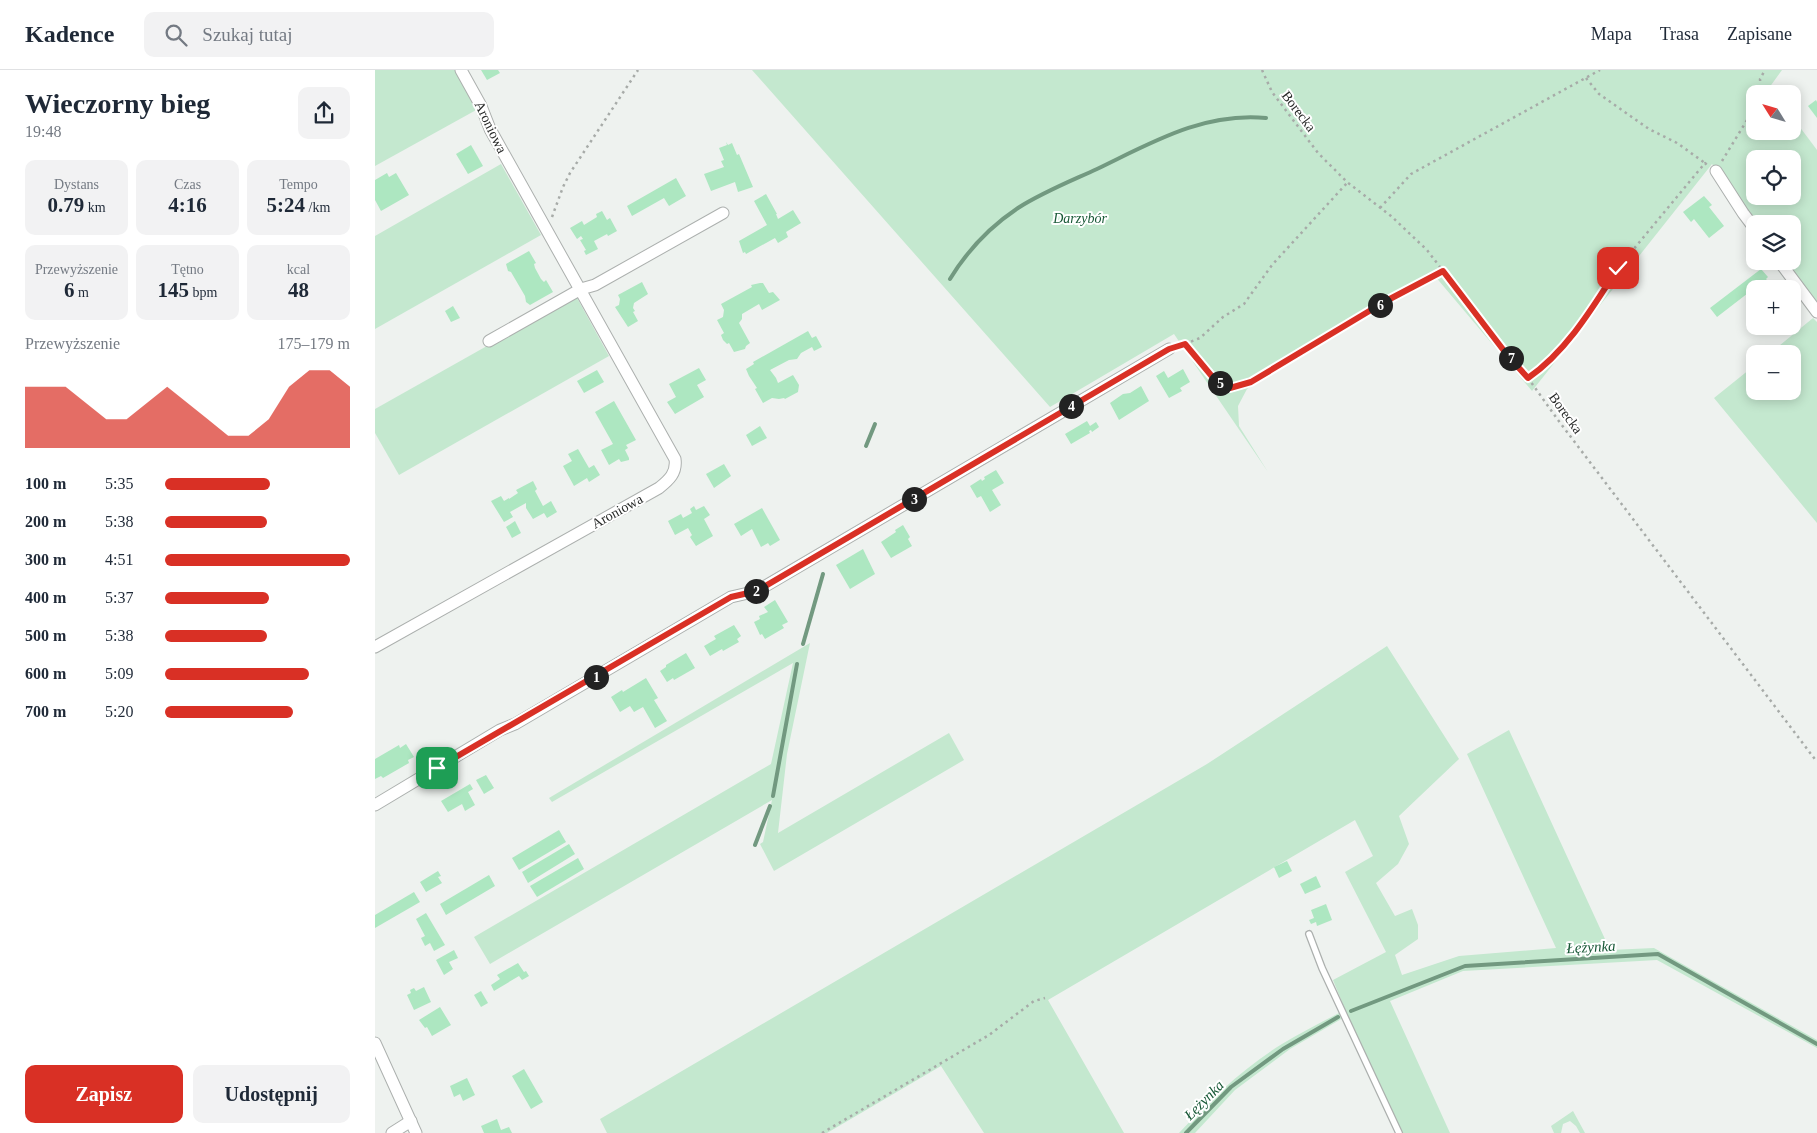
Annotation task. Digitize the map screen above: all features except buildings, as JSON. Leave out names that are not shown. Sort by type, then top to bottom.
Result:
[{"type":"street","name":"Aroniowa","points":[[375,647],[659,488],[672,476],[675,469],[675,460],[490,129],[481,106],[461,70]]},
{"type":"street","points":[[1716,171],[1746,218]]},
{"type":"street","points":[[489,341],[581,289],[595,285],[723,213]]},
{"type":"street","points":[[1786,270],[1817,312]]},
{"type":"street","points":[[375,806],[500,730],[515,724],[731,597],[757,591],[1169,349]]},
{"type":"street","points":[[375,1043],[416,1133]]},
{"type":"street","points":[[392,1133],[411,1121]]},
{"type":"lane","points":[[1309,934],[1322,968],[1399,1133]]},
{"type":"path","points":[[544,226],[550,221],[570,173],[638,70]]},
{"type":"path","name":"Borecka","points":[[1262,70],[1272,92],[1318,153],[1347,182],[1391,216],[1427,250],[1508,356],[1528,378],[1817,762]]},
{"type":"path","points":[[1380,208],[1411,174],[1600,70]]},
{"type":"path","points":[[1760,85],[1760,79],[1765,70]]},
{"type":"path","points":[[1586,78],[1599,94],[1649,129],[1677,143],[1716,171],[1746,122]]},
{"type":"path","points":[[1528,378],[1551,361],[1592,309],[1618,268],[1705,164]]},
{"type":"path","points":[[1169,349],[1200,338],[1223,317],[1244,304],[1272,265],[1347,182]]},
{"type":"path","points":[[1185,344],[1215,380],[1230,388],[1251,382],[1386,301],[1443,271]]},
{"type":"path","points":[[823,1133],[989,1035],[1034,1002],[1045,998]]},
{"type":"green space","points":[[375,70],[456,70],[478,109],[375,166]]},
{"type":"green space","name":"Darzybór","points":[[752,70],[1782,70],[1771,85],[1746,85],[1746,140],[1801,140],[1801,129],[1817,150],[1817,304],[1792,270],[1801,270],[1801,215],[1750,215],[1712,164],[1532,391],[1434,275],[1280,366],[1247,389],[1238,406],[1239,426],[1268,472],[1174,334],[1050,407]]},
{"type":"green space","points":[[501,164],[541,235],[375,329],[375,236]]},
{"type":"green space","points":[[576,296],[609,356],[399,475],[375,433],[375,409]]},
{"type":"green space","points":[[1813,318],[1817,322],[1817,523],[1714,398],[1746,372],[1746,400],[1801,400],[1801,345],[1780,345],[1792,335],[1801,335],[1801,328]]},
{"type":"green space","points":[[810,643],[787,754],[778,833],[949,733],[964,760],[774,871],[760,844],[763,842],[772,800],[490,964],[474,937],[771,764],[793,663],[552,802],[549,798]]},
{"type":"green space","points":[[1387,646],[1459,759],[1399,816],[1409,844],[1398,864],[1376,883],[1395,916],[1412,909],[1418,925],[1418,939],[1395,955],[1402,975],[1459,956],[1556,948],[1467,754],[1509,730],[1610,950],[1654,948],[1817,1040],[1817,1048],[1657,960],[1463,971],[1390,1001],[1450,1133],[1402,1133],[1348,1017],[1333,980],[1386,952],[1345,872],[1373,856],[1355,820],[1048,1000],[1124,1133],[984,1133],[941,1066],[827,1133],[607,1133],[600,1119],[1207,764]]},
{"type":"green space","points":[[1339,1013],[1343,1018],[1290,1049],[1235,1090],[1195,1133],[1179,1133],[1215,1097],[1254,1063],[1289,1040]]},
{"type":"green space","points":[[1573,1111],[1585,1133],[1580,1133],[1570,1121],[1563,1124],[1561,1133],[1554,1133],[1551,1126]]},
{"type":"waterway","points":[[950,279],[972,249],[989,231],[1018,208],[1047,192],[1178,131],[1221,120],[1243,117],[1266,118]]},
{"type":"waterway","points":[[866,446],[875,424]]},
{"type":"waterway","points":[[803,644],[823,574]]},
{"type":"waterway","points":[[773,796],[797,664]]},
{"type":"waterway","points":[[755,845],[770,806]]},
{"type":"waterway","name":"Łężynka","points":[[1351,1011],[1465,966],[1658,954],[1817,1044]]},
{"type":"waterway","name":"Łężynka","points":[[1186,1133],[1231,1087],[1283,1049],[1338,1017]]},
{"type":"route","points":[[437,768],[731,597],[757,591],[1169,349],[1185,344],[1215,380],[1230,388],[1251,382],[1386,301],[1443,271],[1508,356],[1528,378],[1551,361],[1592,309],[1618,268]]}]
